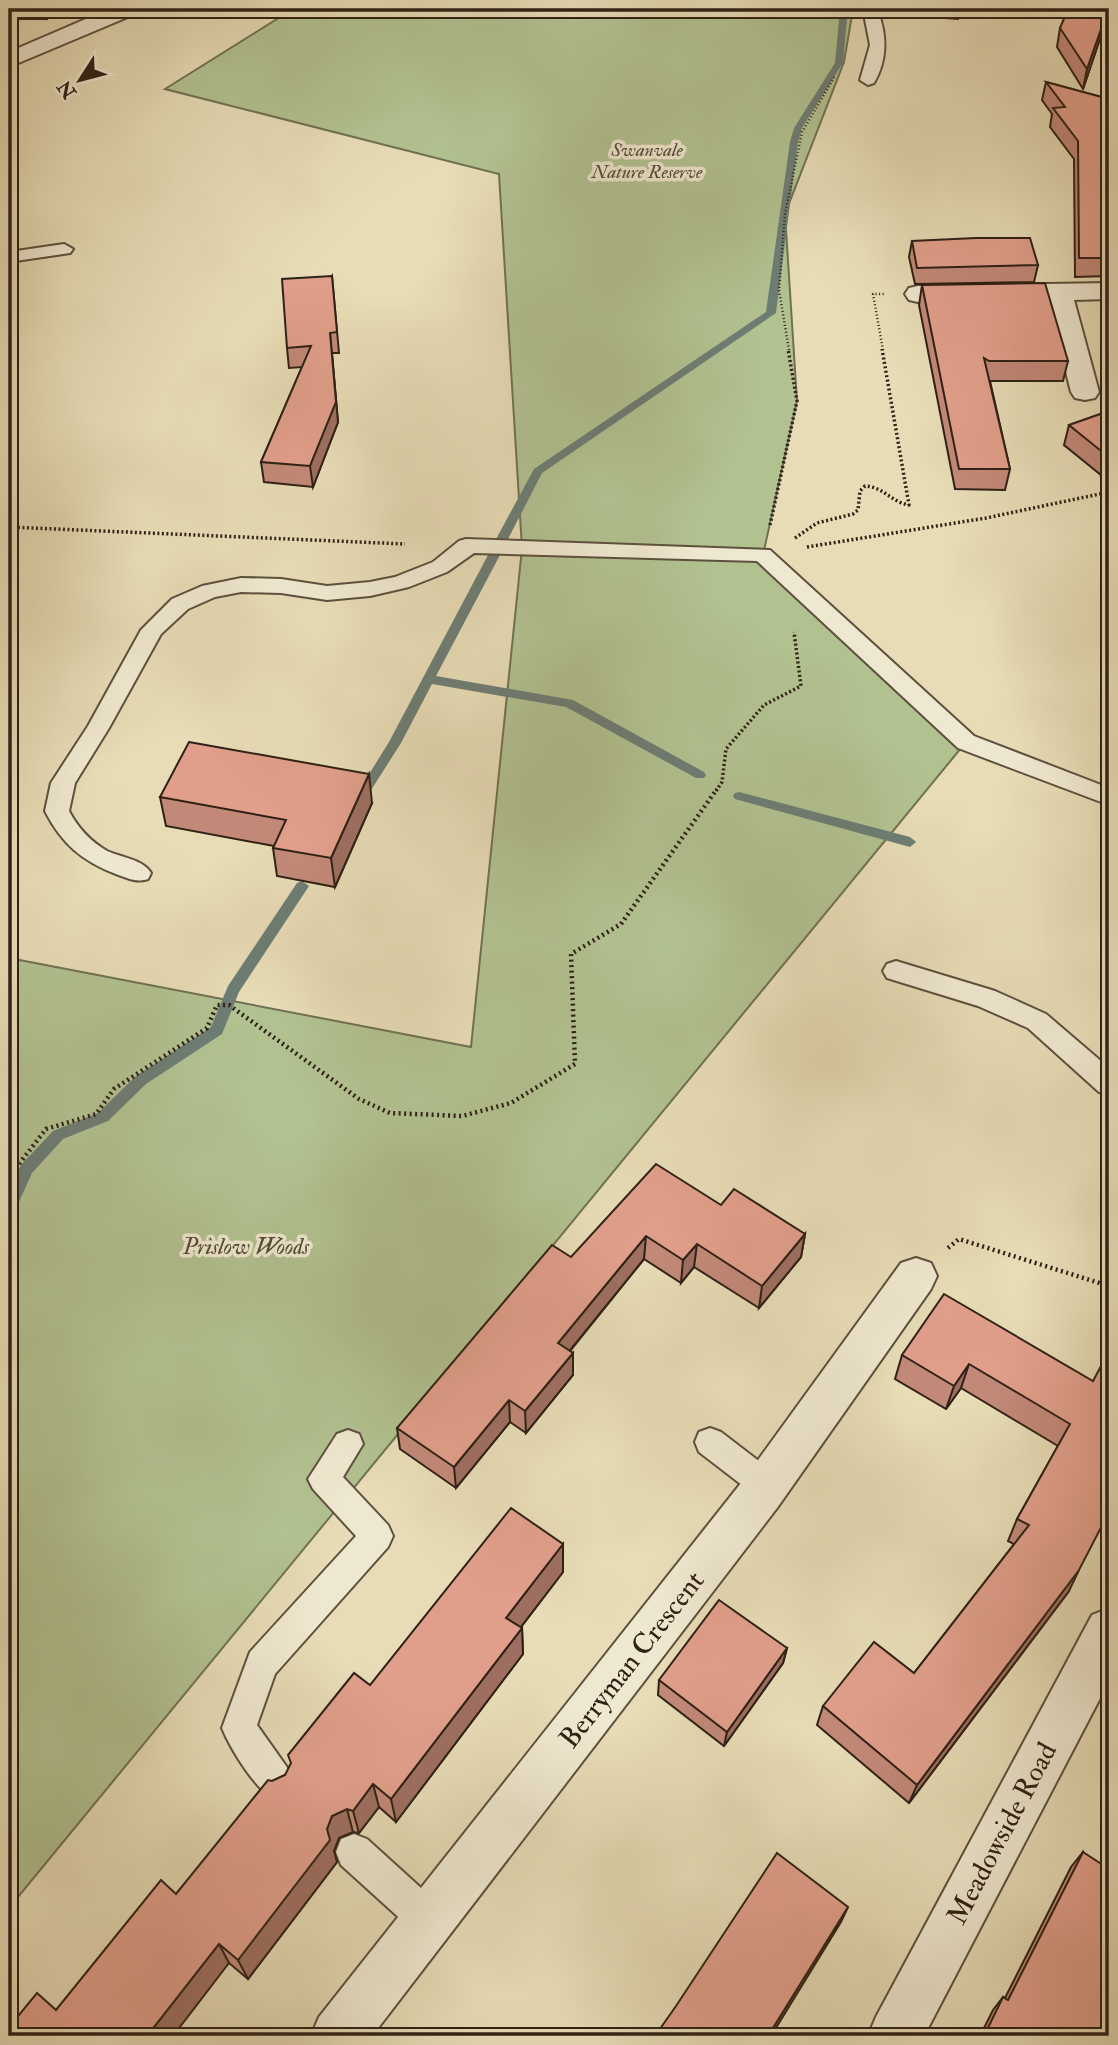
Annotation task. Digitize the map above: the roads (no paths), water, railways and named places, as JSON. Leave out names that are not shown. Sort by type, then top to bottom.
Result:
[{"type":"street","points":[[9,60],[127,9]]},
{"type":"street","points":[[918,293],[1109,291]]},
{"type":"street","points":[[1059,292],[1084,392]]},
{"type":"street","name":"Berryman Crescent","points":[[338,2036],[766,1485],[916,1276]]},
{"type":"street","name":"Meadowside Road","points":[[895,2036],[1109,1632]]},
{"type":"lane","points":[[868,80],[879,56],[875,22],[870,9]]},
{"type":"lane","points":[[9,257],[64,249]]},
{"type":"lane","points":[[139,873],[100,859],[76,843],[57,811],[63,783],[98,729],[152,630],[180,604],[210,591],[241,585],[281,586],[327,593],[370,589],[401,582],[440,567],[468,546],[763,555],[966,742],[1109,797]]},
{"type":"lane","points":[[896,971],[986,998],[1037,1021],[1109,1084]]},
{"type":"lane","points":[[710,1442],[766,1485]]},
{"type":"lane","points":[[279,1785],[239,1728],[262,1664],[377,1536],[324,1479],[348,1444]]},
{"type":"lane","points":[[354,1852],[429,1920]]},
{"type":"waterway","points":[[501,541],[538,471],[771,313],[794,142],[798,128],[839,63],[844,9]]},
{"type":"waterway","points":[[362,795],[395,743],[494,555]]},
{"type":"waterway","points":[[429,679],[569,703],[700,775]]},
{"type":"waterway","points":[[739,796],[910,842]]},
{"type":"waterway","points":[[9,1209],[26,1169],[58,1135],[103,1117],[141,1080],[217,1030],[233,990],[302,886]]},
{"type":"park label","name":"Swanvale Nature Reserve","points":[[647,160]]},
{"type":"park label","name":"Prislow Woods","points":[[246,1246]]}]
